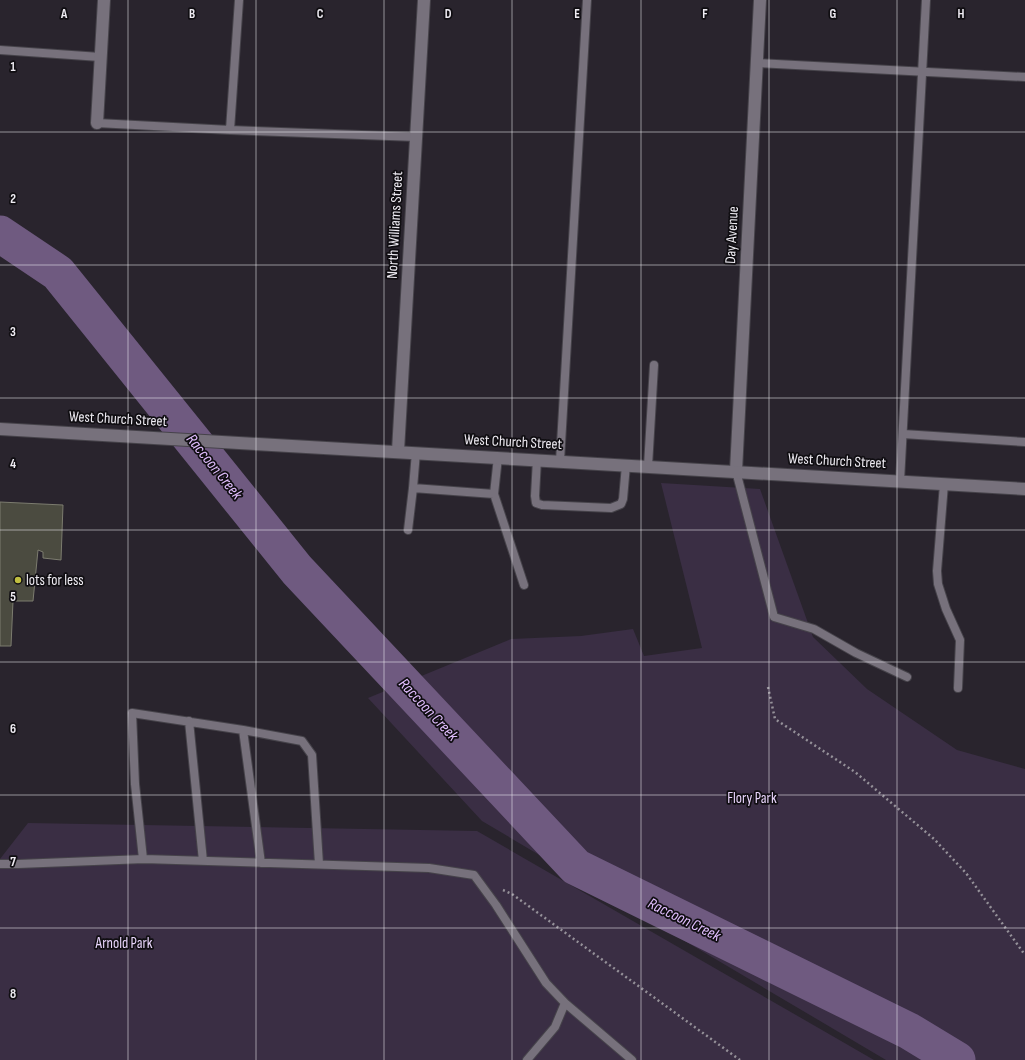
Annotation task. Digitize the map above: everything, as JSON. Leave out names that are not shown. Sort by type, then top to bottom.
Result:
[{"type":"street","points":[[97,123],[104,0]]},
{"type":"street","name":"North Williams Street","points":[[398,451],[424,0]]},
{"type":"street","name":"Day Avenue","points":[[736,471],[760,0]]},
{"type":"street","name":"West Church Street","points":[[0,429],[1025,488]]},
{"type":"lane","points":[[230,130],[239,0]]},
{"type":"lane","points":[[560,461],[587,0]]},
{"type":"lane","points":[[900,481],[926,0]]},
{"type":"lane","points":[[0,50],[100,57]]},
{"type":"lane","points":[[757,63],[1025,77]]},
{"type":"lane","points":[[97,123],[230,130],[416,136]]},
{"type":"lane","points":[[648,466],[654,365]]},
{"type":"lane","points":[[903,434],[1025,442]]},
{"type":"lane","points":[[408,530],[416,452]]},
{"type":"lane","points":[[498,457],[494,494],[524,585]]},
{"type":"lane","points":[[537,459],[535,496],[536,502],[542,505],[611,508],[621,504],[623,499],[626,465]]},
{"type":"lane","points":[[736,471],[774,617],[814,629],[856,653],[907,677]]},
{"type":"lane","points":[[944,484],[937,571],[938,584],[946,609],[960,640],[958,688]]},
{"type":"lane","points":[[413,488],[494,494]]},
{"type":"lane","points":[[143,859],[135,784],[132,713],[243,730],[302,741],[312,755],[319,864]]},
{"type":"lane","points":[[189,722],[203,861]]},
{"type":"lane","points":[[243,730],[261,863]]},
{"type":"lane","points":[[0,864],[143,859],[429,868],[474,876],[496,905],[546,983],[565,1004],[632,1060]]},
{"type":"lane","points":[[527,1060],[555,1027],[565,1004]]},
{"type":"path","points":[[768,687],[775,719],[855,772],[934,839],[966,874],[1025,955]]},
{"type":"path","points":[[499,888],[512,894],[740,1060]]},
{"type":"green space","name":"Flory Park","points":[[661,483],[760,489],[813,637],[867,689],[957,750],[1025,769],[1025,1060],[886,1060],[482,821],[368,698],[511,639],[581,636],[633,629],[644,656],[702,648]]},
{"type":"green space","name":"Arnold Park","points":[[28,823],[477,831],[874,1060],[0,1060],[0,859]]},
{"type":"building","name":"lots for less","points":[[0,502],[63,505],[61,560],[43,558],[43,552],[38,550],[33,601],[13,601],[11,646],[0,646]]},
{"type":"waterway","name":"Raccoon Creek","points":[[0,234],[58,273],[297,570],[576,867],[909,1031],[957,1060]]},
{"type":"place","name":"lots for less","points":[[18,580]]}]
